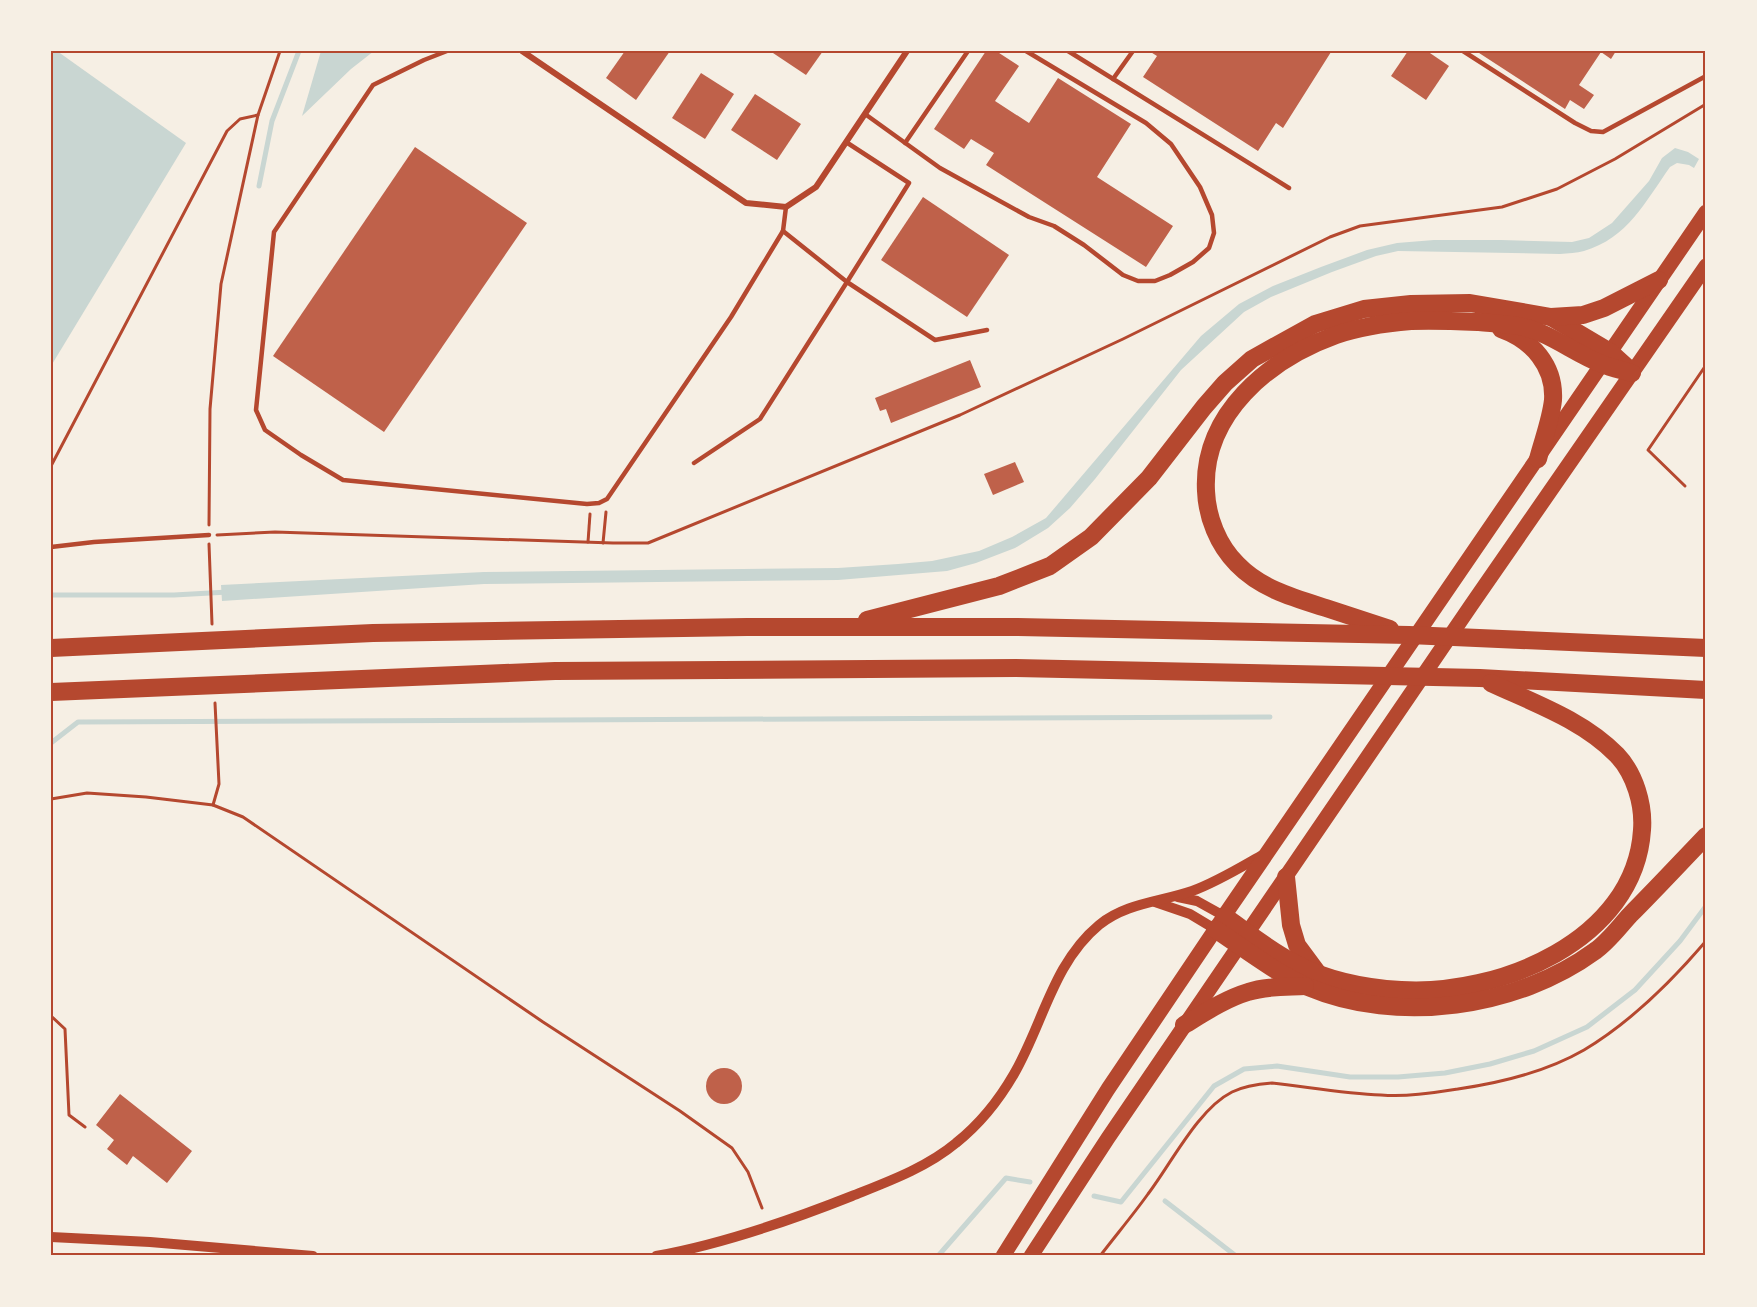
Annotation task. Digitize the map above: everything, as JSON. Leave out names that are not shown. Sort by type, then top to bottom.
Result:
[{"type":"highway","points":[[839,627],[999,586],[1050,566],[1091,537],[1149,478],[1225,383],[1252,360],[1315,324],[1364,309],[1411,304],[1470,303],[1551,317],[1583,315],[1604,308],[1659,280]]},
{"type":"highway","points":[[1551,317],[1606,358],[1632,373]]},
{"type":"highway","points":[[1409,635],[1284,594],[1264,585],[1237,564],[1223,546],[1213,525],[1206,497],[1205,481],[1208,461],[1219,426],[1236,401],[1269,371],[1294,355],[1335,335],[1387,324],[1434,320],[1501,324],[1533,330],[1606,358]]},
{"type":"highway","points":[[1476,322],[1507,331],[1520,339],[1538,353],[1549,373],[1553,398],[1538,459]]},
{"type":"highway","points":[[51,648],[374,633],[839,627],[1030,627],[1409,635],[1706,648]]},
{"type":"highway","points":[[51,692],[555,671],[881,668],[1016,668],[1480,678],[1706,690]]},
{"type":"highway","points":[[1184,1025],[1222,1002],[1248,991],[1312,980],[1401,990],[1429,990],[1476,984],[1522,969],[1557,953],[1590,931],[1613,907],[1632,876],[1641,847],[1643,815],[1635,783],[1618,756],[1597,737],[1540,705],[1480,678]]},
{"type":"highway","points":[[1219,923],[1243,939],[1296,964],[1328,994],[1360,1002],[1393,1006],[1474,1002],[1520,991],[1560,974],[1597,950],[1706,836]]},
{"type":"highway","points":[[1286,877],[1291,925],[1312,980]]},
{"type":"main road","points":[[1003,1256],[1108,1089],[1219,923],[1706,212]]},
{"type":"main road","points":[[1030,1256],[1184,1025],[1706,266]]},
{"type":"street","points":[[522,51],[746,203],[786,207],[816,187],[907,51]]},
{"type":"street","points":[[656,1256],[723,1240],[815,1211],[916,1168],[956,1143],[987,1113],[1012,1078],[1055,983],[1076,949],[1098,926],[1114,915],[1135,906],[1193,891],[1268,852]]},
{"type":"street","points":[[1174,896],[1197,901],[1219,923]]},
{"type":"street","points":[[1155,902],[1219,923]]},
{"type":"street","points":[[51,1236],[313,1256]]},
{"type":"lane","points":[[447,51],[373,85],[274,232],[256,410],[265,430],[343,480],[590,504],[607,499],[732,317],[783,231],[786,207]]},
{"type":"lane","points":[[905,143],[968,51]]},
{"type":"lane","points":[[865,114],[940,168],[1029,217],[1054,226],[1084,245],[1123,275],[1138,281],[1155,282],[1193,262],[1209,248],[1215,232],[1212,215],[1200,187],[1171,144],[1146,123],[1026,51]]},
{"type":"lane","points":[[1068,51],[1289,188]]},
{"type":"lane","points":[[1113,79],[1133,51]]},
{"type":"lane","points":[[1463,51],[1591,131],[1603,132],[1706,76]]},
{"type":"lane","points":[[694,463],[760,419],[909,183],[846,142]]},
{"type":"lane","points":[[783,231],[847,282],[935,340],[987,330]]},
{"type":"lane","points":[[51,547],[209,535]]},
{"type":"path","points":[[280,51],[258,115],[221,284],[210,410],[209,535],[275,532],[648,543],[960,415],[1123,339],[1330,237],[1360,226],[1502,207],[1557,189],[1615,159],[1706,104]]},
{"type":"path","points":[[51,466],[227,131],[240,119],[258,115]]},
{"type":"path","points":[[1685,486],[1648,450],[1706,365]]},
{"type":"path","points":[[603,543],[607,499]]},
{"type":"path","points":[[588,543],[590,504]]},
{"type":"path","points":[[213,805],[219,784],[218,756]]},
{"type":"path","points":[[51,799],[87,793],[213,805],[243,817],[732,1148],[748,1172],[762,1208]]},
{"type":"path","points":[[1100,1256],[1149,1194],[1214,1104],[1232,1092],[1255,1084],[1272,1083],[1380,1095],[1418,1095],[1484,1085],[1530,1072],[1557,1063],[1584,1050],[1630,1018],[1684,967],[1706,941]]},
{"type":"path","points":[[51,1016],[65,1029],[69,1115],[85,1127]]},
{"type":"shaded area","points":[[51,51],[57,51],[186,143],[51,366]]},
{"type":"shaded area","points":[[321,51],[374,51],[351,69],[302,116]]},
{"type":"shaded area","points":[[1675,148],[1699,159],[1694,168],[1677,163],[1670,167],[1643,206],[1624,228],[1599,245],[1584,251],[1560,254],[1398,251],[1376,256],[1332,272],[1271,297],[1244,312],[1181,370],[1070,508],[1048,528],[1015,548],[976,563],[947,571],[838,580],[484,584],[222,601],[221,585],[484,572],[838,568],[932,561],[979,551],[1012,537],[1046,518],[1201,336],[1239,304],[1273,286],[1321,267],[1367,250],[1397,243],[1434,240],[1572,242],[1589,238],[1612,223],[1649,181],[1662,158]]},
{"type":"building","points":[[625,51],[670,51],[636,100],[606,78]]},
{"type":"building","points":[[770,51],[823,51],[806,75]]},
{"type":"building","points":[[986,51],[996,51],[1019,66],[995,101],[1029,123],[1058,78],[1131,124],[1097,177],[1173,226],[1146,267],[986,165],[994,153],[971,139],[964,149],[934,129]]},
{"type":"building","points":[[1149,51],[1331,52],[1283,128],[1276,123],[1258,151],[1143,77],[1157,56]]},
{"type":"building","points":[[1408,51],[1427,51],[1449,66],[1426,100],[1391,76]]},
{"type":"building","points":[[1476,51],[1616,51],[1611,59],[1601,52],[1579,85],[1594,95],[1584,109],[1570,100],[1565,109]]},
{"type":"building","points":[[701,73],[734,94],[705,139],[672,118]]},
{"type":"building","points":[[755,94],[801,124],[777,160],[731,130]]},
{"type":"building","points":[[415,147],[527,223],[384,432],[273,356]]},
{"type":"building","points":[[923,197],[1009,255],[967,317],[881,260]]},
{"type":"building","points":[[970,360],[981,387],[891,423],[886,409],[880,411],[875,398]]},
{"type":"building","points":[[1015,462],[1024,482],[993,495],[984,474]]},
{"type":"building","points":[[724,1068],[737,1073],[742,1086],[737,1099],[724,1104],[711,1099],[706,1086],[711,1073]]},
{"type":"building","points":[[120,1094],[192,1151],[167,1183],[133,1156],[127,1165],[107,1149],[114,1140],[96,1125]]},
{"type":"waterway","points":[[259,186],[272,121],[299,51]]},
{"type":"waterway","points":[[51,595],[174,595],[228,592]]},
{"type":"waterway","points":[[51,743],[78,722],[1270,717]]},
{"type":"waterway","points":[[1094,1196],[1121,1202],[1214,1086],[1244,1069],[1277,1066],[1350,1077],[1398,1077],[1445,1073],[1490,1064],[1534,1051],[1587,1027],[1635,990],[1680,941],[1706,906]]},
{"type":"waterway","points":[[938,1256],[1006,1178],[1030,1182]]},
{"type":"waterway","points":[[1165,1201],[1236,1256]]}]
